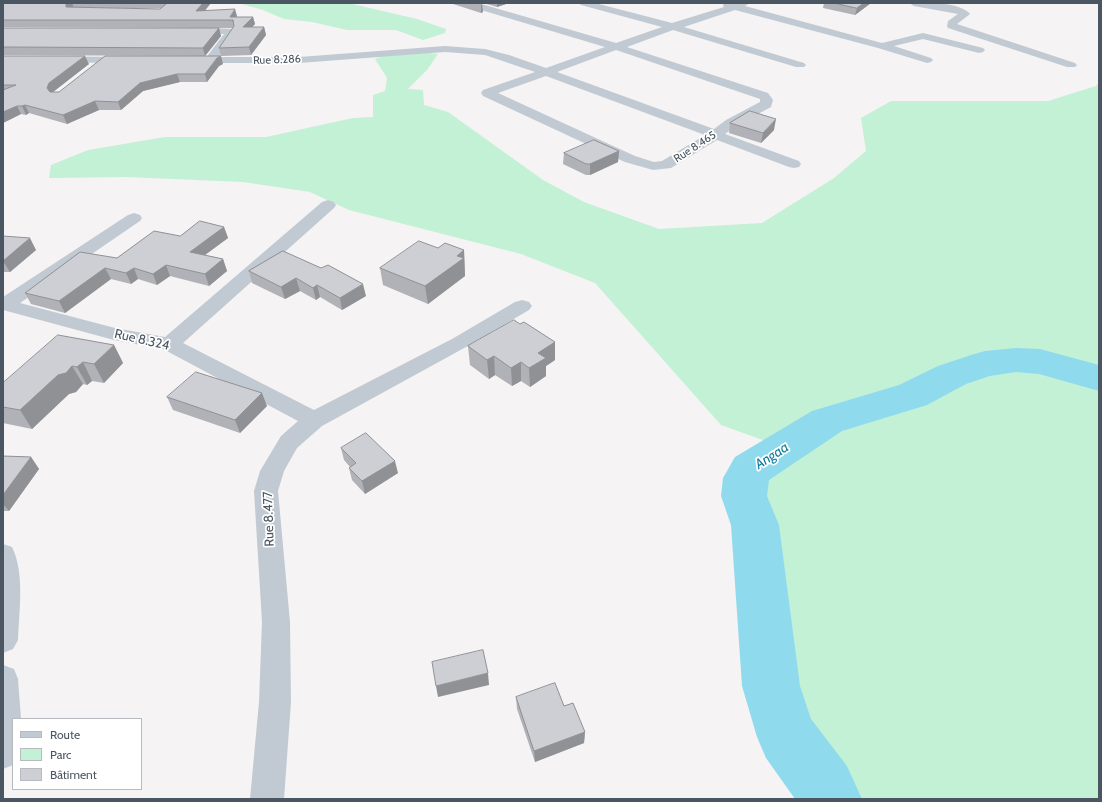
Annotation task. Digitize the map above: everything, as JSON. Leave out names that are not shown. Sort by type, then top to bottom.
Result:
[{"type":"street","points":[[584,3],[674,27],[800,65]]},
{"type":"street","points":[[721,3],[740,5],[927,60]]},
{"type":"street","points":[[914,3],[958,10],[964,14],[952,23],[952,26],[1071,64]]},
{"type":"street","points":[[474,5],[617,47]]},
{"type":"street","name":"Rue 8.465","points":[[617,47],[726,82],[764,96],[767,100],[766,104],[731,123],[715,135],[666,165],[653,166],[630,159],[488,93],[617,47],[674,27],[740,5]]},
{"type":"street","points":[[179,30],[230,31],[210,60]]},
{"type":"street","points":[[882,46],[923,36],[979,50]]},
{"type":"street","points":[[3,59],[20,47]]},
{"type":"street","name":"Rue 8.286","points":[[180,60],[299,60],[376,53],[452,50],[485,52],[547,72],[794,164]]},
{"type":"street","points":[[3,59],[142,60]]},
{"type":"street","points":[[87,73],[105,60]]},
{"type":"street","points":[[169,344],[328,205]]},
{"type":"street","points":[[4,304],[134,218]]},
{"type":"street","name":"Rue 8.324","points":[[4,304],[114,334],[169,344],[314,420]]},
{"type":"street","name":"Rue 8.477","points":[[267,799],[275,702],[276,622],[266,491],[272,470],[290,442],[314,420],[459,343],[522,306]]},
{"type":"street","points":[[3,555],[6,575],[3,640]]},
{"type":"street","points":[[3,679],[6,734],[3,753]]},
{"type":"green space","points":[[238,3],[348,3],[417,19],[446,29],[445,33],[423,40],[396,30],[347,30],[312,22],[284,19],[263,10]]},
{"type":"green space","points":[[428,53],[438,54],[427,70],[408,89],[423,90],[424,105],[448,112],[543,180],[584,202],[659,229],[762,223],[834,178],[866,151],[861,118],[891,101],[1048,101],[1096,86],[1099,82],[1099,799],[830,799],[825,788],[787,737],[771,686],[755,525],[744,496],[746,478],[751,469],[785,448],[721,425],[595,283],[521,254],[349,210],[310,192],[243,182],[127,177],[49,178],[51,165],[88,150],[165,137],[266,137],[353,118],[373,117],[373,95],[385,91],[387,78],[375,59],[382,56]]},
{"type":"building","points":[[3,3],[66,3],[66,7],[160,9],[166,4],[164,3],[203,3],[196,11],[235,9],[230,17],[253,17],[243,27],[264,27],[249,47],[219,48],[234,26],[233,20],[3,20]]},
{"type":"building","points":[[834,3],[864,3],[857,8]]},
{"type":"building","points":[[3,28],[219,28],[203,48],[3,47]]},
{"type":"building","points":[[3,56],[85,56],[49,83],[47,88],[50,92],[59,92],[105,56],[221,56],[217,58],[205,74],[177,74],[140,83],[118,102],[95,101],[63,115],[25,105],[17,106],[3,112],[3,90],[16,85],[3,85]]},
{"type":"building","points":[[750,111],[776,119],[763,133],[730,123]]},
{"type":"building","points":[[594,140],[619,151],[590,164],[586,164],[564,153]]},
{"type":"building","points":[[200,221],[224,227],[190,252],[223,259],[205,274],[166,265],[153,274],[134,268],[126,273],[105,268],[59,301],[25,293],[80,252],[117,258],[154,231],[180,236]]},
{"type":"building","points":[[3,236],[30,238],[3,261]]},
{"type":"building","points":[[419,241],[438,248],[445,243],[464,250],[457,256],[464,258],[425,286],[380,268]]},
{"type":"building","points":[[283,251],[321,268],[328,265],[363,284],[340,298],[317,285],[313,288],[296,278],[281,287],[249,271]]},
{"type":"building","points":[[514,320],[520,324],[524,322],[555,342],[538,353],[546,358],[529,368],[521,362],[511,368],[494,356],[487,360],[468,346]]},
{"type":"building","points":[[58,335],[114,345],[94,364],[83,362],[77,367],[72,366],[66,373],[58,375],[20,410],[3,407],[3,383]]},
{"type":"building","points":[[196,372],[262,393],[235,420],[167,397]]},
{"type":"building","points":[[366,433],[395,461],[362,481],[349,468],[356,463],[341,448]]},
{"type":"building","points":[[3,456],[31,457],[3,495]]},
{"type":"building","points":[[483,650],[488,673],[436,686],[432,662]]},
{"type":"building","points":[[555,683],[564,706],[573,703],[585,732],[534,751],[516,697]]},
{"type":"waterway","name":"Angaa","points":[[830,799],[825,788],[787,737],[771,686],[755,525],[744,496],[746,478],[751,469],[827,421],[913,395],[952,375],[985,364],[1016,360],[1040,362],[1099,378]]}]
